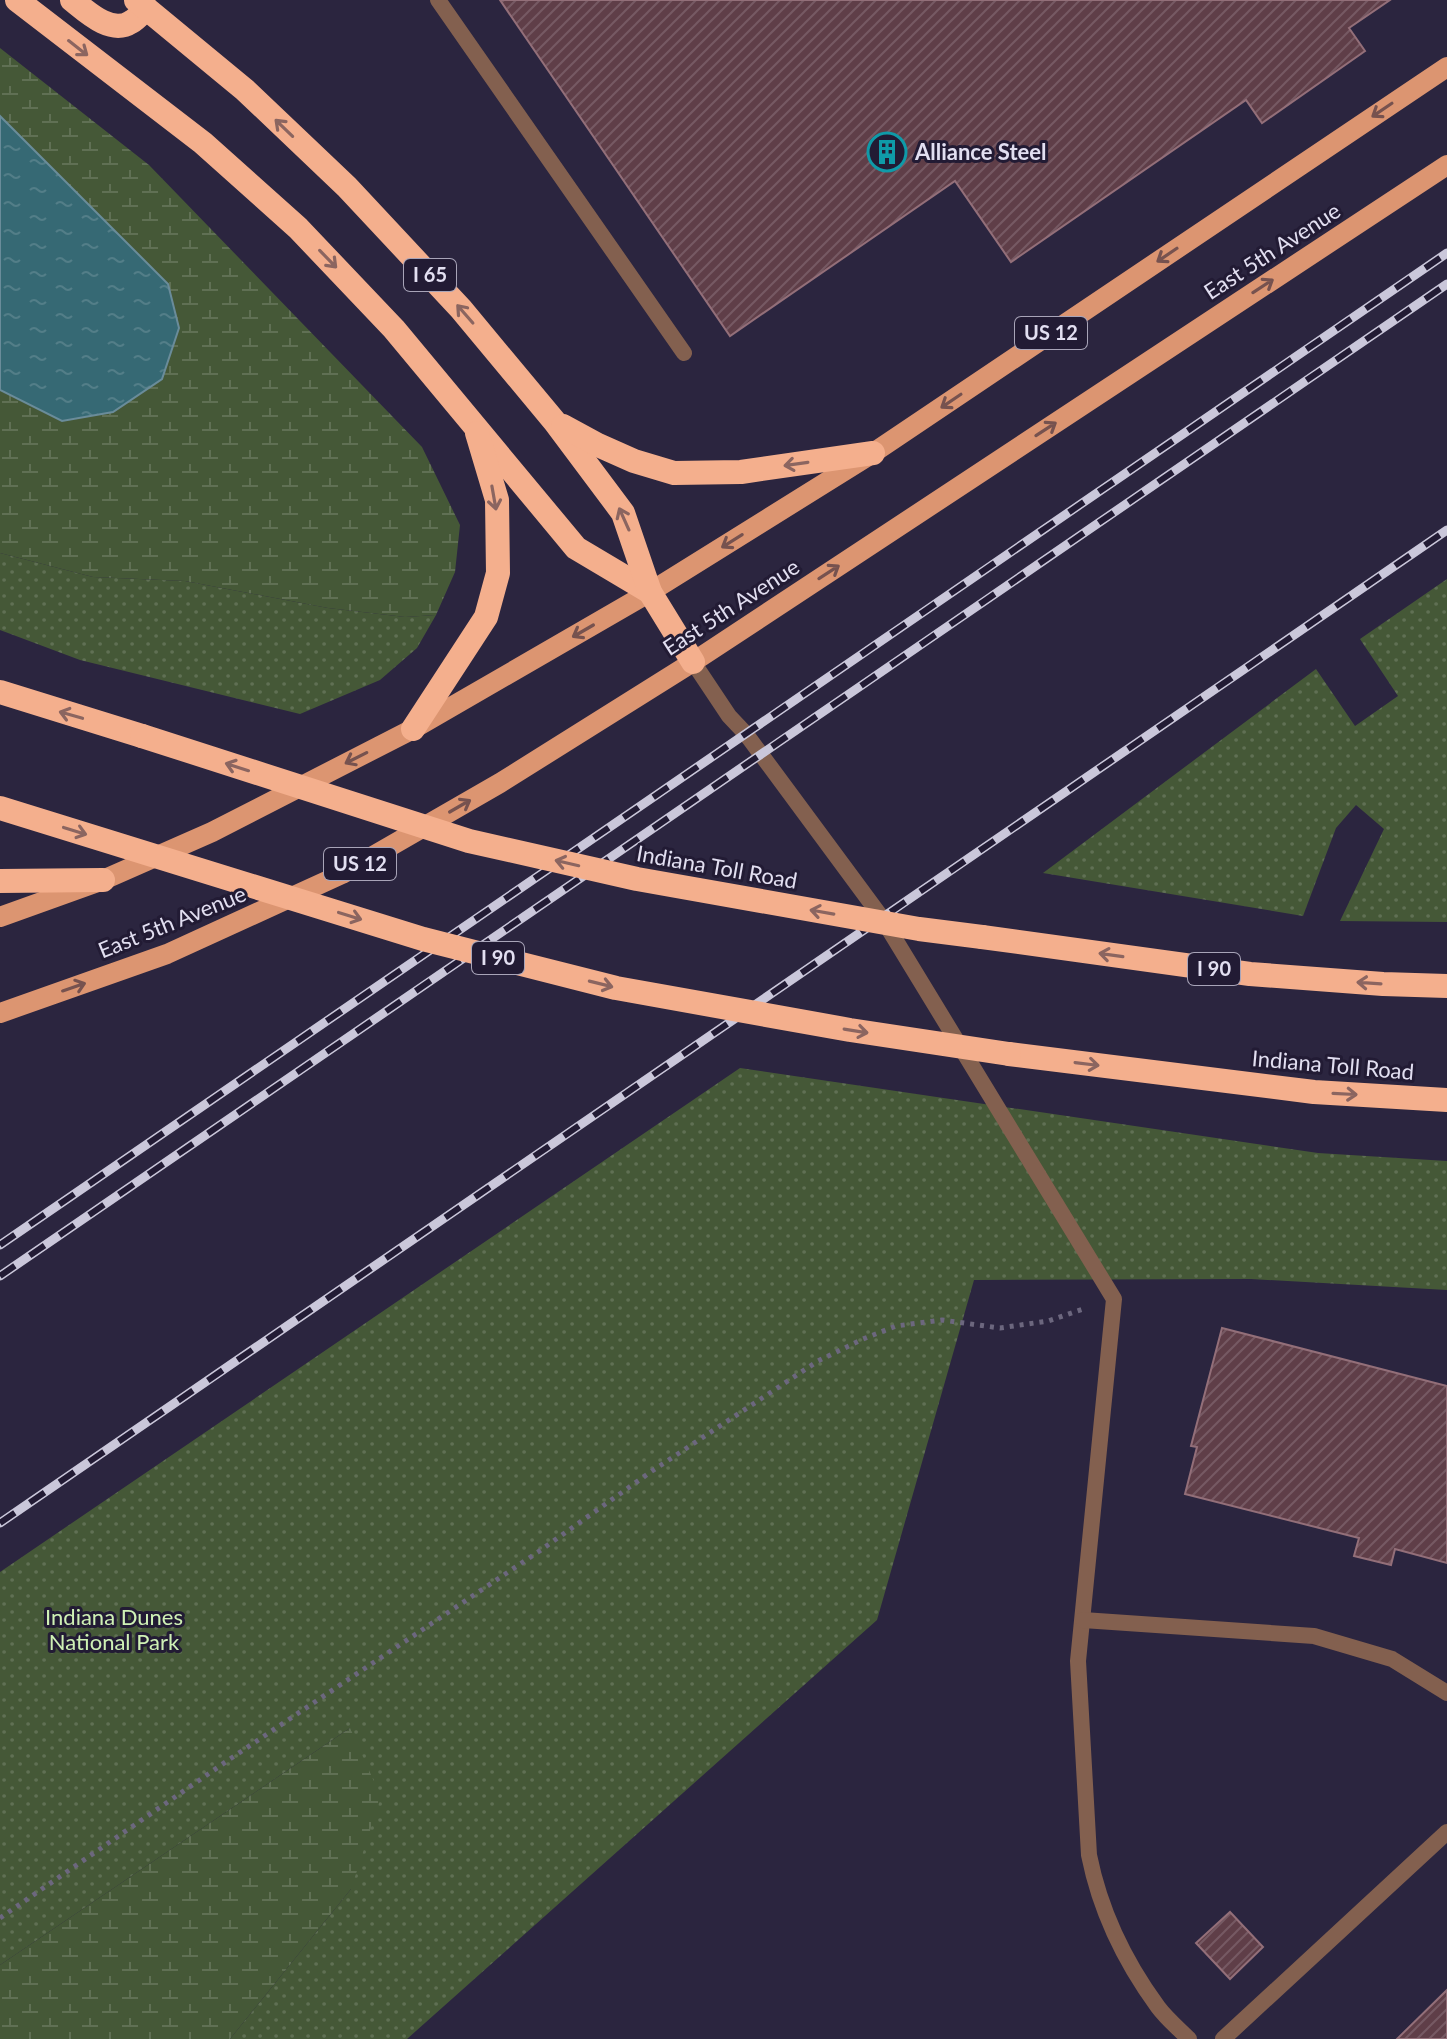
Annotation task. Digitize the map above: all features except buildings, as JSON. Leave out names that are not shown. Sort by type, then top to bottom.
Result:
[{"type":"highway","name":"I 65","points":[[17,0],[203,143],[281,212],[394,329],[576,548],[650,592]]},
{"type":"highway","points":[[72,0],[92,16],[119,26],[128,24],[145,3]]},
{"type":"highway","name":"I 65","points":[[145,3],[245,90],[347,187],[461,309],[555,422],[623,513],[650,592],[693,662]]},
{"type":"highway","points":[[555,422],[634,461],[674,473],[741,472],[873,453]]},
{"type":"highway","points":[[413,729],[486,617],[498,573],[497,500],[474,423]]},
{"type":"highway","name":"Indiana Toll Road","points":[[0,692],[469,841],[637,879],[919,929],[1250,974],[1447,986]]},
{"type":"highway","name":"Indiana Toll Road","points":[[0,808],[423,939],[616,988],[850,1030],[1009,1054],[1314,1092],[1447,1100]]},
{"type":"highway","points":[[0,881],[103,880]]},
{"type":"main road","name":"US 12","points":[[0,917],[103,880],[212,832],[413,729],[650,592],[873,453],[1447,67]]},
{"type":"main road","name":"East 5th Avenue","points":[[0,1013],[167,954],[342,874],[500,783],[693,662],[1447,165]]},
{"type":"lane","points":[[438,0],[684,353]]},
{"type":"lane","points":[[693,662],[729,716],[746,734],[882,918],[1114,1299],[1078,1661],[1089,1855],[1093,1875],[1120,1948],[1160,2009],[1189,2039]]},
{"type":"lane","points":[[1083,1620],[1314,1636],[1392,1659],[1447,1693]]},
{"type":"lane","points":[[1223,2039],[1447,1832]]},
{"type":"path","points":[[0,1918],[652,1471],[818,1361],[896,1326],[942,1320],[1000,1328],[1048,1321],[1114,1299]]},
{"type":"green space","points":[[0,48],[149,165],[422,447],[460,525],[455,572],[436,615],[405,617],[328,608],[185,581],[93,577],[0,553],[0,390],[62,421],[168,284],[0,116]]},
{"type":"green space","points":[[0,553],[93,577],[185,581],[328,608],[405,617],[436,615],[417,648],[380,680],[300,714],[80,660],[0,630]]},
{"type":"green space","points":[[1447,579],[1447,922],[1340,921],[1384,829],[1356,805],[1336,828],[1303,916],[1043,873],[1316,669],[1355,726],[1398,696],[1360,639]]},
{"type":"green space","name":"Indiana Dunes National Park","points":[[740,1068],[1318,1153],[1447,1161],[1447,1290],[1251,1279],[974,1280],[877,1620],[407,2039],[230,2039],[351,1889],[350,1728],[0,1965],[0,1572]]},
{"type":"green space","points":[[350,1728],[381,1797],[351,1889],[230,2039],[0,2039],[0,1965]]},
{"type":"water","points":[[0,116],[168,284],[179,328],[162,379],[113,412],[62,421],[0,390]]},
{"type":"railway","points":[[0,1245],[1447,253]]},
{"type":"railway","points":[[0,1276],[1447,284]]},
{"type":"railway","points":[[0,1523],[1447,530]]},
{"type":"place","name":"Alliance Steel","points":[[887,152]]}]
